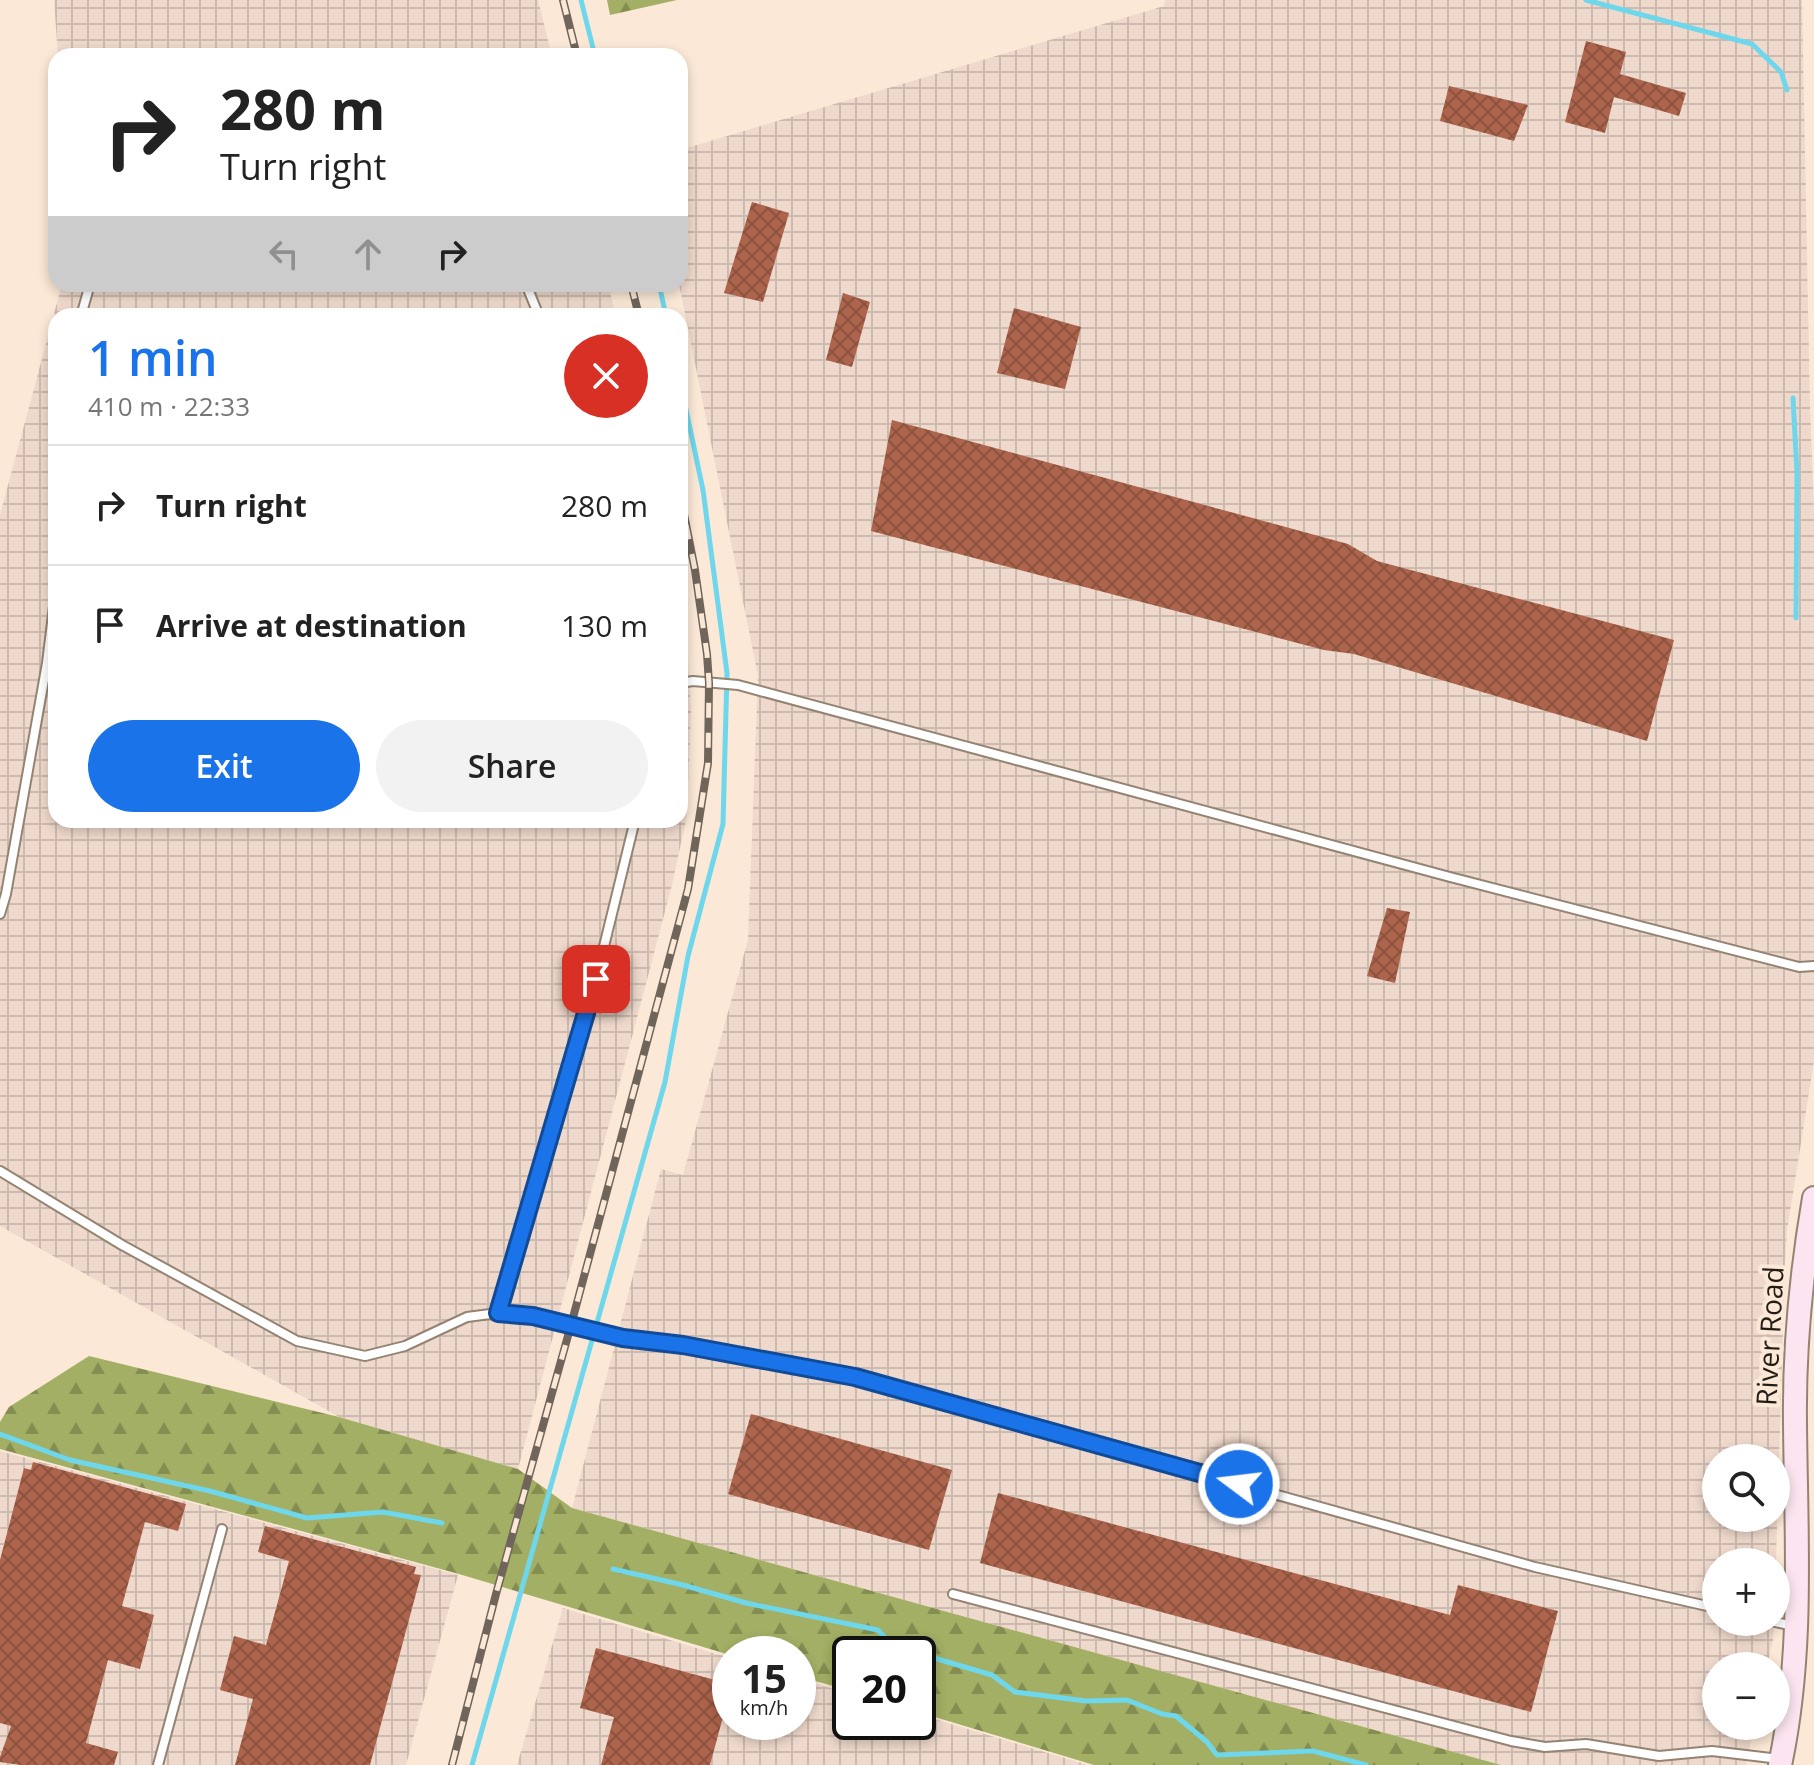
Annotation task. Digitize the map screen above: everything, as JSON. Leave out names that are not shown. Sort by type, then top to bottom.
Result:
[{"type":"main road","name":"River Road","points":[[1790,1610],[1798,1581],[1797,1318],[1814,1198]]},
{"type":"main road","name":"River Road","points":[[1780,1762],[1790,1707],[1787,1636]]},
{"type":"lane","points":[[0,914],[48,655]]},
{"type":"lane","points":[[688,682],[738,685],[1480,885],[1799,967],[1814,966]]},
{"type":"lane","points":[[498,1313],[596,979],[633,828]]},
{"type":"lane","points":[[0,1171],[122,1245],[297,1341],[365,1356],[405,1346],[467,1317],[498,1313],[533,1316],[623,1338],[683,1345],[855,1377],[1535,1567],[1702,1605]]},
{"type":"lane","points":[[158,1765],[222,1529]]},
{"type":"lane","points":[[953,1594],[1511,1741],[1545,1747],[1586,1744],[1659,1756],[1712,1751],[1780,1762]]},
{"type":"shaded area","points":[[54,0],[538,0],[550,48],[57,48]]},
{"type":"shaded area","points":[[1165,0],[1802,0],[1814,511],[1814,1061],[1787,1231],[1780,1444],[1702,1444],[1702,1532],[1777,1532],[1776,1548],[1702,1548],[1702,1636],[1773,1636],[1770,1652],[1702,1652],[1702,1740],[1751,1740],[1746,1765],[1501,1765],[572,1508],[661,1169],[683,1175],[748,940],[758,676],[688,329],[688,308],[684,308],[681,292],[688,292],[688,148],[1164,6]]},
{"type":"shaded area","points":[[60,292],[610,292],[614,308],[56,308]]},
{"type":"shaded area","points":[[48,336],[48,828],[684,828],[672,885],[518,1469],[339,1417],[0,1226],[0,515]]},
{"type":"shaded area","points":[[688,661],[691,710],[688,789]]},
{"type":"shaded area","points":[[0,1451],[458,1575],[406,1765],[0,1765]]},
{"type":"shaded area","points":[[563,1608],[712,1653],[712,1740],[816,1740],[816,1684],[832,1688],[832,1740],[936,1740],[936,1719],[1088,1765],[517,1765]]},
{"type":"green space","points":[[607,0],[677,0],[610,15]]},
{"type":"green space","points":[[89,1356],[339,1417],[518,1469],[572,1508],[1501,1765],[1094,1765],[936,1717],[936,1636],[832,1636],[832,1686],[816,1681],[816,1636],[712,1636],[712,1650],[459,1574],[0,1449],[0,1422],[9,1407]]},
{"type":"building","points":[[1586,41],[1626,52],[1620,74],[1686,93],[1679,116],[1614,97],[1605,133],[1565,122]]},
{"type":"building","points":[[1449,86],[1528,105],[1514,141],[1440,121]]},
{"type":"building","points":[[752,202],[789,213],[763,302],[724,293]]},
{"type":"building","points":[[843,293],[870,302],[852,367],[826,360]]},
{"type":"building","points":[[1014,308],[1081,327],[1065,389],[997,373]]},
{"type":"building","points":[[892,420],[1348,544],[1377,561],[1674,640],[1647,741],[1354,654],[1324,650],[871,531]]},
{"type":"building","points":[[1387,908],[1410,912],[1395,983],[1367,976]]},
{"type":"building","points":[[751,1414],[952,1470],[929,1550],[728,1494]]},
{"type":"building","points":[[33,1462],[186,1504],[178,1531],[145,1522],[122,1606],[154,1615],[140,1669],[108,1660],[86,1743],[118,1752],[114,1765],[20,1765],[0,1762],[11,1726],[0,1723],[0,1560],[24,1468],[31,1470]]},
{"type":"building","points":[[998,1493],[1450,1615],[1458,1585],[1558,1611],[1531,1712],[980,1563]]},
{"type":"building","points":[[265,1526],[416,1567],[414,1574],[421,1575],[370,1765],[235,1765],[253,1699],[220,1690],[234,1636],[266,1645],[289,1561],[258,1552]]},
{"type":"building","points":[[596,1648],[712,1679],[712,1740],[717,1740],[710,1765],[601,1765],[614,1717],[580,1708]]},
{"type":"waterway","points":[[581,0],[593,48]]},
{"type":"waterway","points":[[1586,0],[1752,44],[1781,72],[1787,90]]},
{"type":"waterway","points":[[661,292],[664,308]]},
{"type":"waterway","points":[[1793,398],[1797,473],[1796,618]]},
{"type":"waterway","points":[[472,1765],[665,1082],[688,956],[723,824],[727,673],[703,490],[688,419]]},
{"type":"waterway","points":[[0,1434],[70,1460],[210,1491],[307,1518],[383,1512],[442,1523]]},
{"type":"waterway","points":[[613,1569],[746,1603],[878,1630],[893,1646],[992,1675],[1015,1692],[1086,1701],[1127,1700],[1162,1714],[1176,1716],[1207,1742],[1217,1755],[1313,1751],[1366,1765]]},
{"type":"railway","points":[[563,0],[575,48]]},
{"type":"railway","points":[[633,292],[637,308]]},
{"type":"railway","points":[[452,1765],[688,889],[708,763],[709,683],[688,535]]},
{"type":"route","points":[[596,979],[498,1313],[533,1316],[623,1338],[683,1345],[855,1377],[1239,1484]]}]
